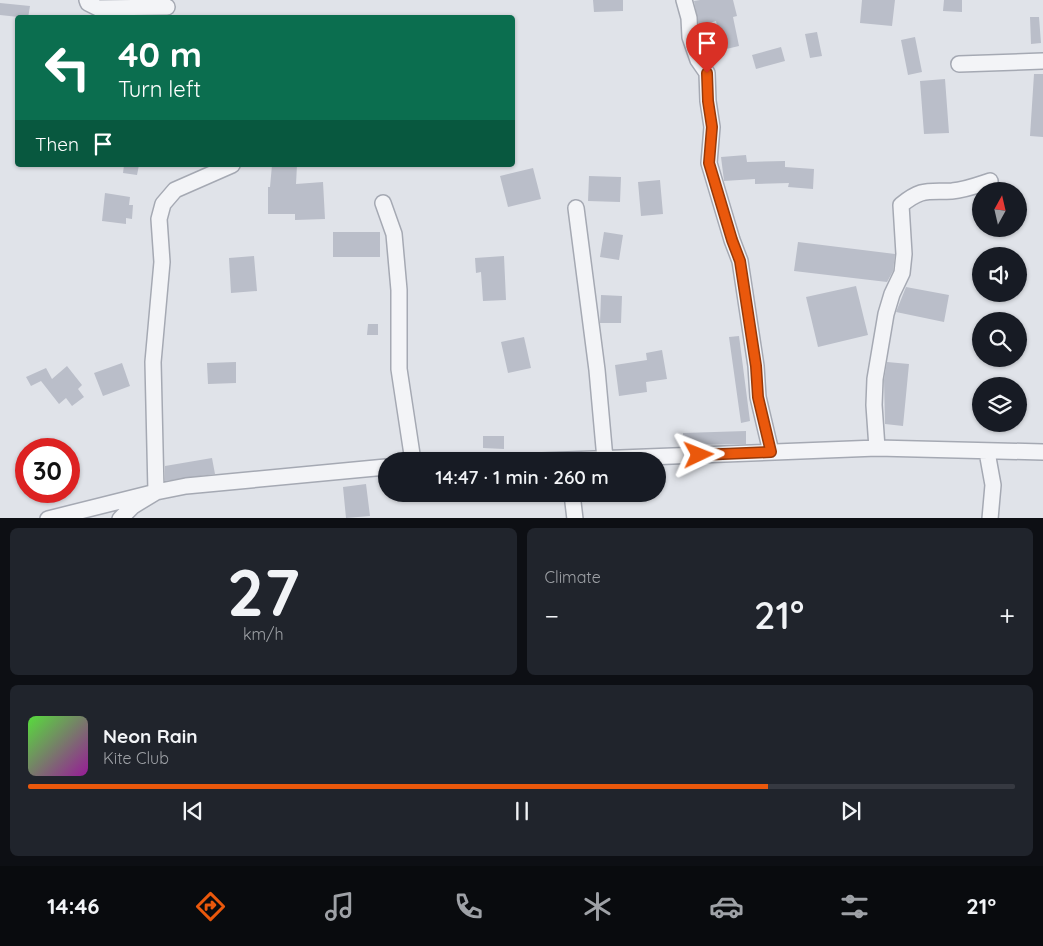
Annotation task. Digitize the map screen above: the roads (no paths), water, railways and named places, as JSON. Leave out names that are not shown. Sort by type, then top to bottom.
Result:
[{"type":"street","points":[[87,0],[88,4],[98,8],[167,7]]},
{"type":"street","points":[[684,0],[698,60],[707,73],[708,101],[712,127],[709,163],[740,261],[756,366],[758,397],[771,452]]},
{"type":"street","points":[[959,64],[1043,61]]},
{"type":"street","points":[[156,492],[153,362],[162,262],[159,219],[163,204],[175,190],[227,167]]},
{"type":"street","points":[[877,448],[874,379],[886,314],[892,294],[902,273],[904,254],[901,205],[915,194],[932,190],[953,191],[990,181]]},
{"type":"street","points":[[383,204],[394,234],[399,290],[399,369],[412,452]]},
{"type":"street","points":[[576,208],[597,370],[603,452]]},
{"type":"street","points":[[666,456],[877,448],[1043,452]]},
{"type":"street","points":[[987,452],[993,485],[990,518]]},
{"type":"street","points":[[48,518],[186,486],[378,468]]},
{"type":"street","points":[[120,518],[133,506],[156,492]]},
{"type":"street","points":[[573,502],[575,518]]}]
